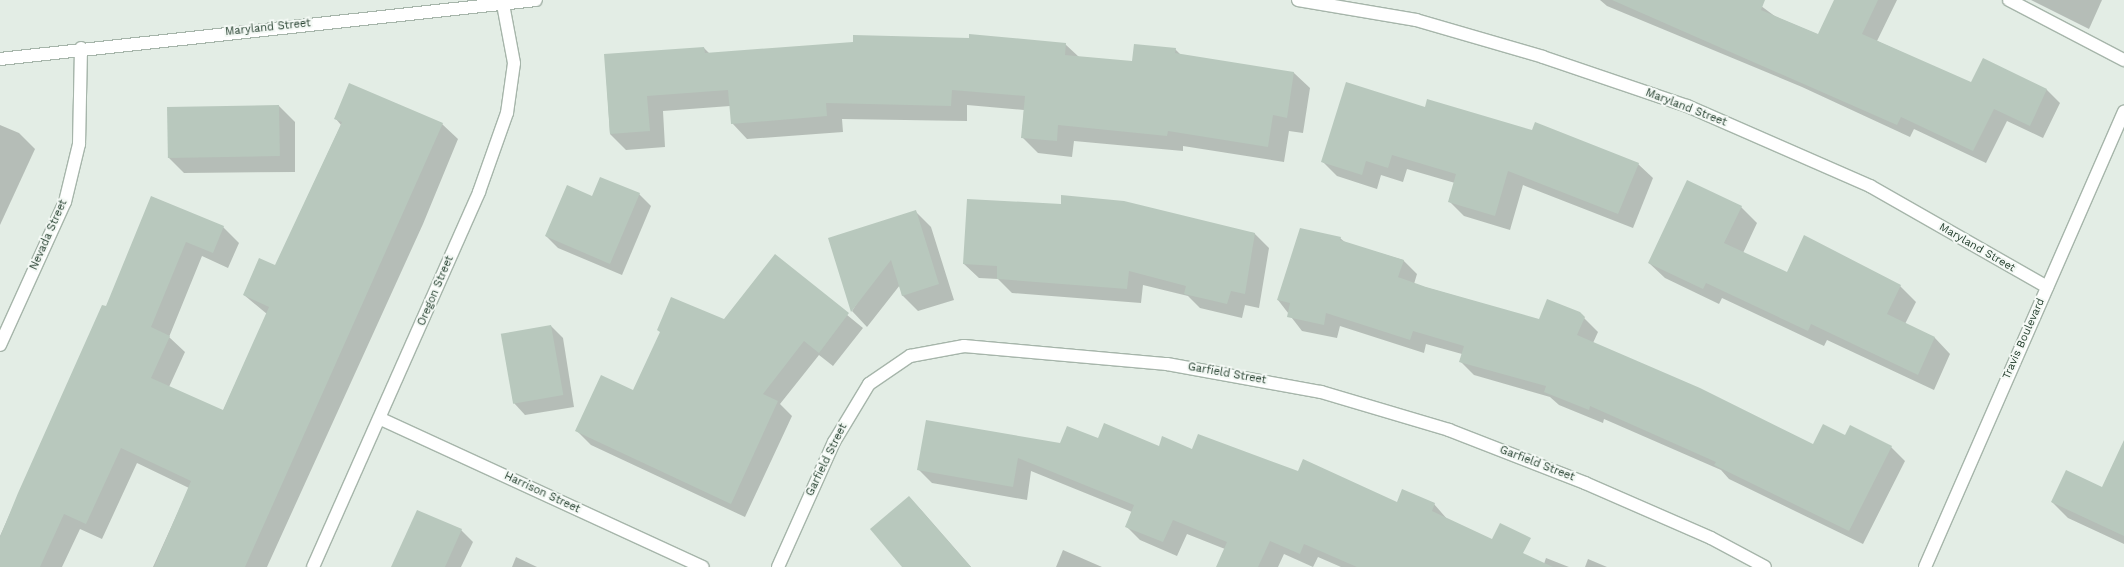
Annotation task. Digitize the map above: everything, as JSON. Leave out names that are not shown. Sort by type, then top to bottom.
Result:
[{"type":"street","name":"Maryland Street","points":[[0,59],[81,48],[536,0]]},
{"type":"street","name":"Maryland Street","points":[[1298,0],[1416,20],[1543,57],[1687,106],[1870,186],[2047,288]]},
{"type":"street","points":[[2009,0],[2124,60]]},
{"type":"street","name":"Oregon Street","points":[[313,567],[381,419],[479,192],[507,113],[514,63],[503,4]]},
{"type":"street","name":"Nevada Street","points":[[0,345],[65,202],[79,144],[81,48]]},
{"type":"street","name":"Travis Boulevard","points":[[1925,567],[2124,112]]},
{"type":"street","name":"Garfield Street","points":[[778,567],[834,442],[869,384],[910,356],[964,346],[1167,364],[1321,392],[1449,430],[1585,483],[1711,538],[1765,567]]},
{"type":"street","name":"Harrison Street","points":[[381,419],[703,567]]},
{"type":"building","points":[[1612,0],[1765,0],[1761,10],[1818,34],[1834,0],[1878,0],[1862,34],[1971,82],[1983,58],[2047,89],[2030,126],[1994,109],[1973,151],[1901,117],[1897,125]]},
{"type":"building","points":[[969,34],[1066,43],[1065,55],[1132,61],[1134,44],[1176,48],[1175,53],[1294,72],[1287,118],[1273,115],[1268,147],[1168,131],[1167,136],[1058,125],[1057,141],[1021,138],[1025,96],[952,90],[951,106],[826,103],[827,116],[731,124],[728,90],[647,96],[650,131],[610,134],[604,54],[704,47],[705,53],[853,42],[853,35],[969,38]]},
{"type":"building","points":[[1346,82],[1425,107],[1427,99],[1532,130],[1535,122],[1639,163],[1618,214],[1508,171],[1495,216],[1448,202],[1456,174],[1392,155],[1388,168],[1366,161],[1362,175],[1321,162]]},
{"type":"building","points":[[349,83],[443,123],[245,567],[154,567],[191,481],[121,448],[86,524],[64,514],[40,567],[0,567],[0,537],[18,493],[102,305],[106,306],[151,196],[224,226],[213,253],[186,242],[151,327],[170,336],[151,378],[223,410],[269,307],[243,295],[259,258],[275,265],[342,122],[334,119]]},
{"type":"building","points":[[279,105],[280,156],[168,158],[167,107]]},
{"type":"building","points":[[600,177],[640,193],[610,264],[545,236],[567,185],[592,196]]},
{"type":"building","points":[[1687,180],[1742,206],[1724,243],[1787,272],[1804,235],[1901,285],[1887,314],[1935,337],[1918,375],[1811,324],[1808,331],[1706,283],[1703,289],[1648,263]]},
{"type":"building","points":[[1061,195],[1124,201],[1255,233],[1245,294],[1231,291],[1227,304],[1184,294],[1186,286],[1129,271],[1127,289],[997,279],[997,266],[963,264],[967,199],[1061,204]]},
{"type":"building","points":[[916,210],[939,284],[902,296],[891,260],[851,312],[828,238]]},
{"type":"building","points":[[1300,228],[1341,237],[1340,240],[1404,260],[1398,277],[1426,287],[1539,319],[1547,299],[1580,312],[1585,317],[1577,335],[1700,388],[1813,444],[1823,424],[1845,435],[1850,425],[1892,446],[1849,531],[1714,465],[1716,462],[1590,406],[1589,410],[1544,392],[1546,386],[1459,362],[1464,346],[1413,331],[1410,340],[1326,313],[1324,325],[1287,317],[1290,303],[1277,300]]},
{"type":"building","points":[[775,254],[849,313],[819,353],[804,341],[763,394],[778,401],[731,504],[575,431],[601,375],[633,390],[660,332],[657,330],[671,297],[724,319]]},
{"type":"building","points":[[551,325],[563,395],[513,404],[501,334]]},
{"type":"building","points":[[926,420],[1060,443],[1067,426],[1098,438],[1104,423],[1159,446],[1162,436],[1192,449],[1198,434],[1298,471],[1303,459],[1397,502],[1402,489],[1435,503],[1432,511],[1492,539],[1500,523],[1531,538],[1523,553],[1553,567],[1357,567],[1304,544],[1300,554],[1270,541],[1258,567],[1216,567],[1227,542],[1173,520],[1163,542],[1125,527],[1134,505],[1018,458],[1013,487],[917,470]]},
{"type":"building","points":[[2124,440],[2124,536],[2051,502],[2066,470],[2102,487]]},
{"type":"building","points":[[909,496],[971,567],[902,567],[870,529]]},
{"type":"building","points":[[417,510],[462,529],[445,567],[391,567]]}]
